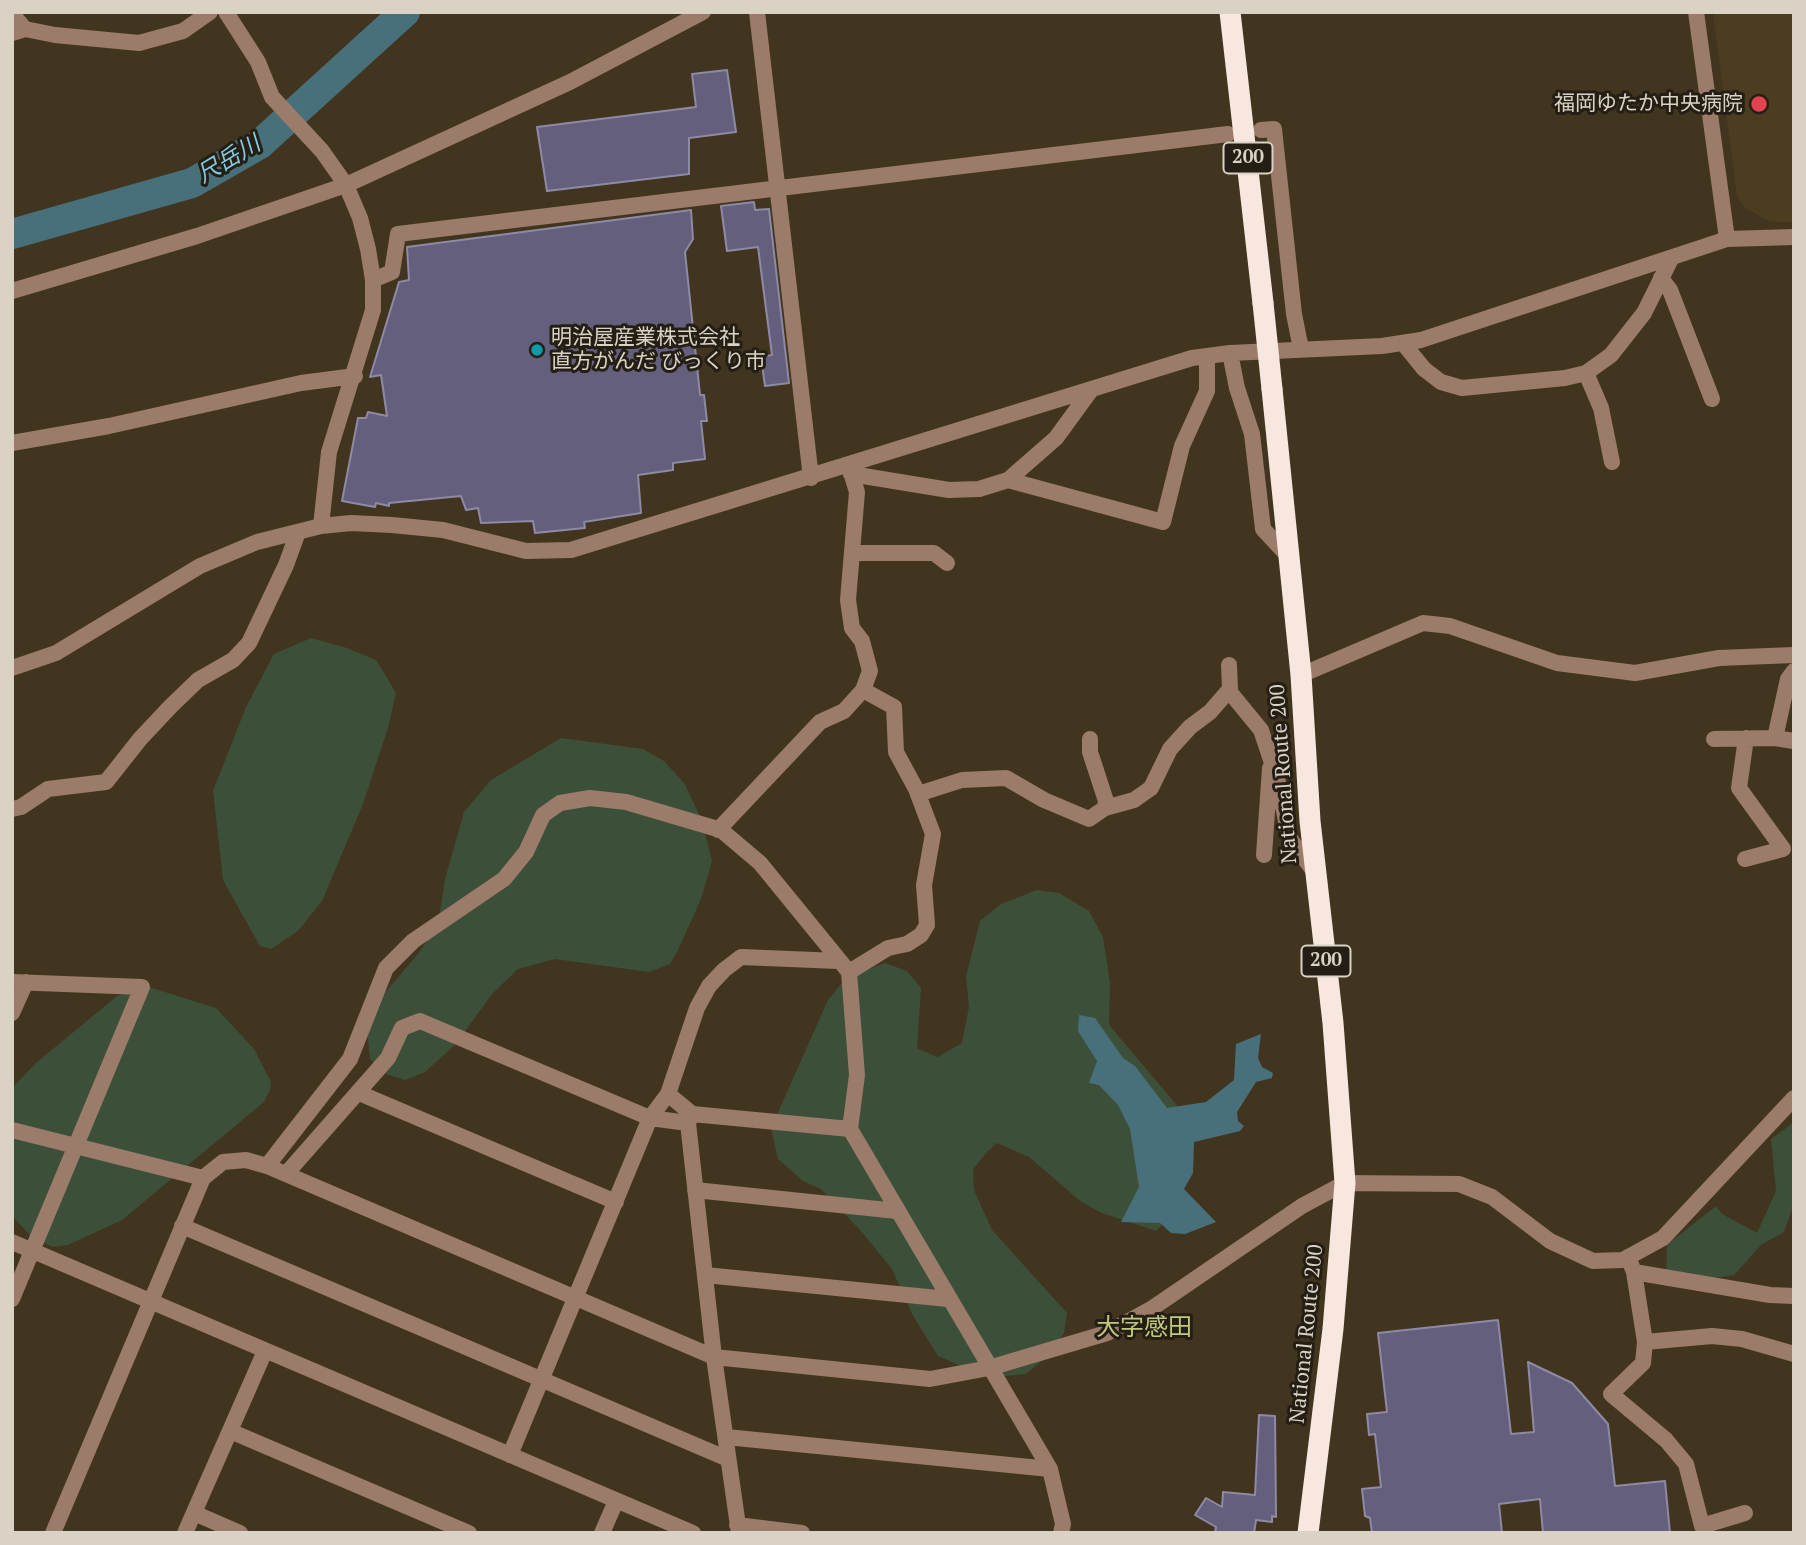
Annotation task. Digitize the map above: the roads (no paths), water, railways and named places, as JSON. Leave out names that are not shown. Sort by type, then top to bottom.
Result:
[{"type":"highway","name":"National Route 200","points":[[1230,12],[1301,675],[1316,874],[1333,1023],[1345,1183],[1333,1329],[1308,1533]]},
{"type":"street","points":[[12,14],[18,31],[139,43],[183,31],[210,12]]},
{"type":"street","points":[[226,12],[258,62],[272,97],[303,129],[346,185],[360,218],[373,280],[373,310],[355,376],[329,452],[321,526]]},
{"type":"street","points":[[12,290],[197,236],[346,185],[570,82],[703,12]]},
{"type":"street","points":[[757,12],[811,478]]},
{"type":"street","points":[[1696,12],[1727,239]]},
{"type":"street","points":[[1261,130],[1274,129],[1294,314],[1301,349]]},
{"type":"street","points":[[373,280],[392,272],[398,234],[1228,134]]},
{"type":"street","points":[[12,668],[56,653],[200,566],[257,542],[321,526],[351,523],[392,525],[443,530],[526,551],[572,550],[811,478],[850,470],[1091,390],[1207,356],[1421,340],[1727,239],[1794,237]]},
{"type":"street","points":[[1403,343],[1424,369],[1441,382],[1462,388],[1565,378],[1586,373],[1611,355],[1644,313],[1671,259]]},
{"type":"street","points":[[1661,278],[1670,290],[1712,399]]},
{"type":"street","points":[[1230,353],[1237,388],[1252,434],[1263,529],[1289,556]]},
{"type":"street","points":[[1008,480],[1163,522],[1182,446],[1207,391],[1207,356]]},
{"type":"street","points":[[1586,373],[1601,408],[1612,462]]},
{"type":"street","points":[[12,443],[109,426],[301,383],[355,376]]},
{"type":"street","points":[[850,470],[949,490],[979,489],[1008,480],[1056,438],[1091,390]]},
{"type":"street","points":[[718,830],[820,722],[844,711],[863,690],[870,671],[862,641],[852,628],[848,600],[857,492],[850,470]]},
{"type":"street","points":[[12,809],[21,807],[48,789],[106,782],[139,738],[198,680],[233,660],[249,643],[286,565],[298,532]]},
{"type":"street","points":[[852,553],[934,553],[947,563]]},
{"type":"street","points":[[1301,675],[1423,623],[1450,626],[1557,663],[1635,673],[1719,658],[1794,655]]},
{"type":"street","points":[[1229,665],[1229,691],[1261,730],[1290,839],[1316,874]]},
{"type":"street","points":[[1776,738],[1788,679],[1794,671]]},
{"type":"street","points":[[510,1455],[650,1118],[668,1094],[697,1008],[709,986],[741,957],[844,966],[914,940],[927,925],[924,885],[933,834],[918,794],[896,752],[894,707],[863,690]]},
{"type":"street","points":[[918,794],[962,780],[1006,778],[1044,800],[1089,819],[1105,808],[1134,800],[1151,788],[1170,749],[1229,691]]},
{"type":"street","points":[[1745,859],[1783,849],[1739,788],[1746,738]]},
{"type":"street","points":[[1714,739],[1776,738],[1794,741]]},
{"type":"street","points":[[1090,739],[1090,752],[1105,808]]},
{"type":"street","points":[[1264,855],[1270,758]]},
{"type":"street","points":[[267,1166],[350,1059],[386,968],[413,941],[504,879],[526,852],[543,815],[560,803],[590,797],[626,802],[718,830],[760,863],[844,966],[857,1075],[850,1129],[1050,1469],[1063,1524],[1061,1533]]},
{"type":"street","points":[[12,1013],[19,982],[142,987],[12,1299]]},
{"type":"street","points":[[286,1174],[388,1058],[402,1028],[420,1021],[650,1118],[850,1129]]},
{"type":"street","points":[[359,1093],[616,1202]]},
{"type":"street","points":[[668,1094],[690,1119],[695,1190],[714,1357],[738,1529],[802,1533]]},
{"type":"street","points":[[1631,1265],[1663,1238],[1794,1098]]},
{"type":"street","points":[[12,1130],[203,1178]]},
{"type":"street","points":[[53,1533],[181,1226],[203,1178],[223,1162],[246,1160],[267,1166],[714,1357],[909,1379],[930,1379],[989,1368],[1107,1333],[1152,1309],[1302,1206],[1345,1183],[1459,1184],[1492,1197],[1550,1241],[1593,1261],[1631,1265],[1770,1296],[1794,1296]]},
{"type":"street","points":[[695,1190],[897,1211]]},
{"type":"street","points":[[181,1226],[728,1459]]},
{"type":"street","points":[[12,1242],[693,1533]]},
{"type":"street","points":[[1631,1265],[1645,1342],[1643,1363],[1611,1394],[1666,1440],[1686,1464],[1702,1526],[1745,1513]]},
{"type":"street","points":[[705,1275],[948,1299]]},
{"type":"street","points":[[1645,1342],[1712,1336],[1741,1339],[1794,1354]]},
{"type":"street","points":[[185,1533],[265,1352]]},
{"type":"street","points":[[230,1431],[469,1533]]},
{"type":"street","points":[[726,1437],[1050,1469]]},
{"type":"street","points":[[602,1533],[616,1501]]},
{"type":"street","points":[[194,1513],[240,1533]]},
{"type":"water","points":[[1079,1015],[1095,1018],[1123,1058],[1135,1066],[1167,1108],[1206,1102],[1234,1080],[1236,1044],[1261,1034],[1258,1058],[1262,1067],[1273,1073],[1272,1078],[1256,1082],[1237,1112],[1238,1121],[1244,1126],[1240,1131],[1194,1142],[1193,1173],[1184,1189],[1216,1222],[1185,1234],[1171,1233],[1160,1223],[1121,1222],[1139,1187],[1130,1129],[1118,1105],[1099,1085],[1089,1083],[1097,1061],[1078,1031]]},
{"type":"waterway","name":"尺岳川","points":[[12,234],[192,183],[260,144],[405,12]]},
{"type":"place","name":"福岡ゆたか中央病院","points":[[1759,104]]},
{"type":"place","name":"明治屋産業株式会社 直方がんだ びっくり市","points":[[537,350]]},
{"type":"district","name":"大字感田","points":[[1144,1328]]}]
